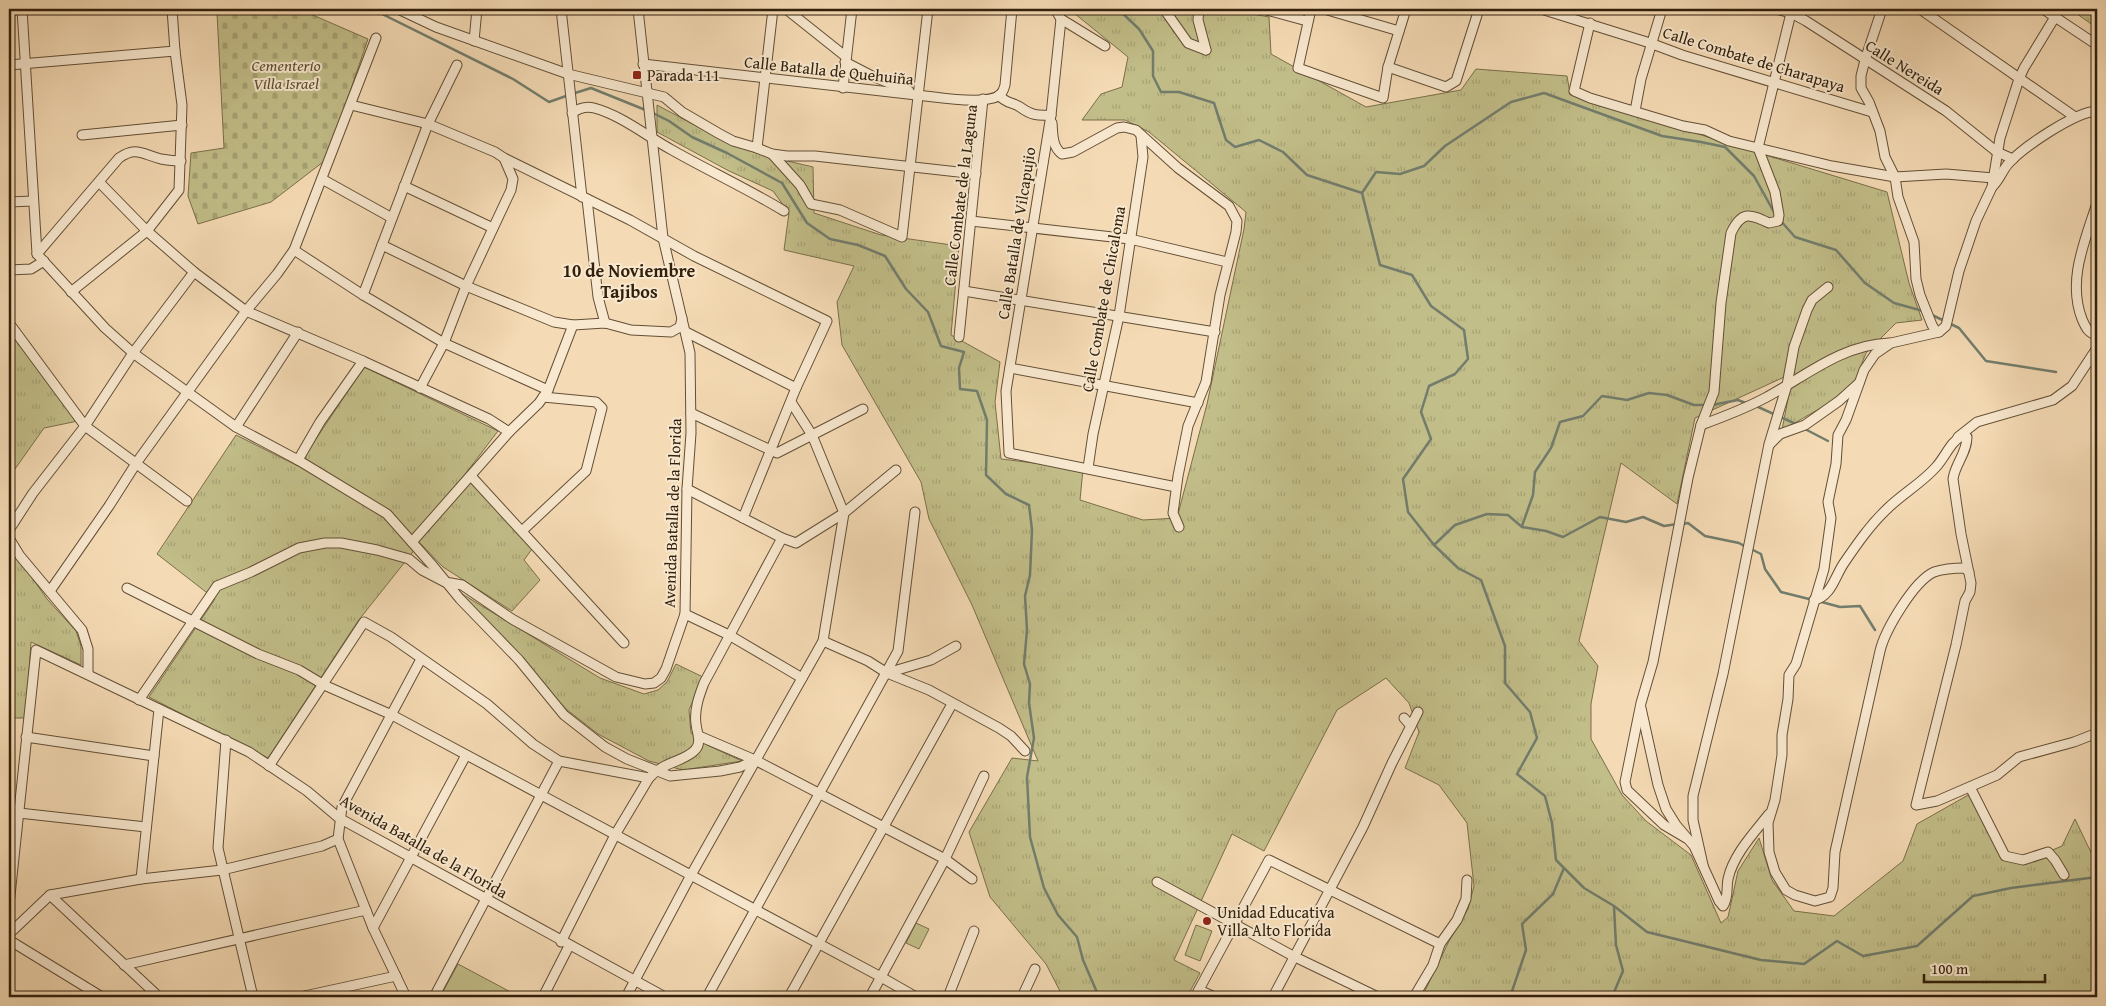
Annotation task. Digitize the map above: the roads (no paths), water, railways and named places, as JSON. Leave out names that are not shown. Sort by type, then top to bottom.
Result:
[{"type":"street","points":[[22,9],[33,201],[41,258],[71,292],[132,353],[236,427],[298,460],[386,514],[445,582],[519,660],[564,715],[605,747],[627,759],[670,776],[720,772],[740,767],[755,760]]},
{"type":"street","points":[[71,292],[147,231],[179,190],[182,104],[172,9]]},
{"type":"street","points":[[398,9],[436,27],[568,74],[664,97],[682,112],[733,141],[772,154],[815,156],[976,174]]},
{"type":"street","points":[[474,40],[477,9]]},
{"type":"street","points":[[560,9],[572,114],[598,297],[605,323]]},
{"type":"street","name":"Avenida Batalla de la Florida","points":[[194,621],[217,586],[251,572],[299,548],[325,543],[341,543],[399,555],[409,559],[422,570],[445,582],[462,585],[512,619],[616,677],[645,684],[654,683],[661,678],[666,669],[684,614],[691,413],[690,353],[663,238],[638,9]]},
{"type":"street","points":[[757,148],[773,9]]},
{"type":"street","points":[[786,9],[845,59],[872,76],[918,95]]},
{"type":"street","points":[[843,88],[852,9]]},
{"type":"street","points":[[772,154],[800,185],[811,204],[840,210],[902,237],[928,9]]},
{"type":"street","name":"Calle Combate de la Laguna","points":[[959,337],[983,99],[1000,95],[1005,84],[1012,9]]},
{"type":"street","points":[[1055,9],[1061,19],[1104,46]]},
{"type":"street","points":[[1164,9],[1188,43],[1206,50],[1198,20],[1199,9]]},
{"type":"street","points":[[1262,9],[1307,21]]},
{"type":"street","points":[[1311,9],[1298,68],[1383,98],[1388,67],[1406,9]]},
{"type":"street","points":[[1324,9],[1399,31]]},
{"type":"street","points":[[1388,67],[1446,87],[1456,81],[1479,9]]},
{"type":"street","name":"Calle Combate de Charapaya","points":[[1542,9],[1590,23],[1682,55],[1872,112]]},
{"type":"street","points":[[1635,111],[1650,43],[1662,9]]},
{"type":"street","name":"Calle Nereida","points":[[1776,9],[1791,11],[1946,111],[1997,152],[2013,159]]},
{"type":"street","points":[[1882,9],[1865,60],[1861,76],[1861,88],[1880,131],[1885,157],[1895,177],[1898,197],[1914,242],[1916,280],[1920,295],[1932,326],[1940,332]]},
{"type":"street","points":[[1920,9],[2019,79],[2042,92],[2075,117]]},
{"type":"street","points":[[2043,9],[2097,45]]},
{"type":"street","points":[[1686,838],[1664,825],[1627,790],[1625,782],[1640,703],[1654,662],[1688,478],[1701,425],[1714,392],[1721,303],[1731,233],[1736,222],[1742,217],[1749,215],[1756,216],[1769,223],[1778,221],[1779,215],[1775,192],[1758,148],[1791,11]]},
{"type":"street","points":[[1992,188],[2000,138],[2019,79],[2055,17]]},
{"type":"street","name":"Calle Batalla de Vilcapujio","points":[[1061,19],[1051,115],[1006,391],[1009,453],[1088,468]]},
{"type":"street","points":[[1590,23],[1574,91],[1590,98],[1684,126],[1705,130],[1729,141],[1832,166],[1895,177],[1946,174],[1994,178]]},
{"type":"street","points":[[50,591],[137,462],[246,311],[294,250],[376,38]]},
{"type":"street","points":[[9,65],[175,51]]},
{"type":"street","name":"Calle Batalla de Quehuiña","points":[[643,64],[843,88],[956,99],[983,99]]},
{"type":"street","points":[[363,295],[428,124],[457,65]]},
{"type":"street","points":[[1000,95],[1006,103],[1020,107],[1031,115],[1051,115],[1054,144],[1057,151],[1062,154],[1073,152],[1117,128],[1131,128],[1178,168],[1229,206],[1234,213],[1237,221],[1236,232],[1227,262],[1206,382],[1188,426],[1176,487],[1173,513],[1179,527]]},
{"type":"street","points":[[351,105],[428,124],[495,152],[663,238],[694,256],[827,321],[796,388],[742,518]]},
{"type":"street","points":[[572,114],[582,108],[594,108],[651,136],[670,150],[751,191],[784,211]]},
{"type":"street","points":[[1701,425],[1753,404],[1844,352],[1873,344],[1891,343],[1940,332],[1946,326],[1959,271],[1976,221],[1992,188],[2013,159],[2063,122],[2097,111]]},
{"type":"street","points":[[82,135],[182,125]]},
{"type":"street","name":"Calle Combate de Chicaloma","points":[[1088,468],[1103,385],[1119,316],[1143,157],[1141,136]]},
{"type":"street","points":[[9,270],[31,269],[119,158],[134,151],[161,159],[181,161]]},
{"type":"street","points":[[420,388],[444,343],[466,286],[511,190],[513,179],[504,158]]},
{"type":"street","points":[[322,179],[392,218]]},
{"type":"street","points":[[99,182],[147,231],[194,272],[246,311],[363,361],[489,419],[509,432]]},
{"type":"street","points":[[404,186],[493,228]]},
{"type":"street","points":[[9,202],[33,201]]},
{"type":"street","points":[[2097,204],[2077,268],[2076,286],[2078,307],[2086,327],[2090,332],[2097,335]]},
{"type":"street","points":[[971,221],[1130,239],[1227,262]]},
{"type":"street","points":[[382,246],[466,286],[554,322],[573,325],[605,323],[631,330],[671,332],[680,327],[682,318]]},
{"type":"street","points":[[294,250],[363,295],[444,343],[546,394],[596,402],[602,408],[586,471],[522,531]]},
{"type":"street","points":[[9,530],[33,493],[85,426],[132,353],[194,272]]},
{"type":"street","points":[[1704,865],[1693,820],[1693,796],[1723,674],[1770,444],[1787,385],[1794,347],[1812,300],[1828,287]]},
{"type":"street","points":[[964,291],[1215,332]]},
{"type":"street","points":[[9,323],[85,426],[137,462],[187,501]]},
{"type":"street","points":[[412,542],[509,432],[546,394],[573,325]]},
{"type":"street","points":[[236,427],[298,332]]},
{"type":"street","points":[[686,332],[796,388]]},
{"type":"street","points":[[1891,343],[1869,360],[1846,420],[1838,435],[1836,464],[1828,502],[1830,518],[1824,569],[1796,664],[1789,675],[1788,699],[1782,735],[1782,755],[1768,823],[1769,852],[1776,872],[1786,890],[1815,901],[1830,897],[1833,888],[1835,852],[1883,637],[1890,624],[1924,578],[1935,572],[1956,568],[1965,568],[1969,572]]},
{"type":"street","points":[[1814,600],[1826,595],[1836,575],[1863,535],[1885,510],[1937,466],[1958,437],[1977,422],[2053,400],[2072,386],[2097,348]]},
{"type":"street","points":[[298,460],[320,422],[363,361]]},
{"type":"street","points":[[1010,368],[1198,403]]},
{"type":"street","points":[[1770,444],[1780,434],[1805,425],[1839,401],[1860,381]]},
{"type":"street","points":[[626,997],[691,875],[823,641],[844,513],[812,435],[791,402]]},
{"type":"street","points":[[691,413],[771,452],[778,453],[863,408]]},
{"type":"street","points":[[1958,437],[1963,435],[1967,438],[1964,451],[1954,470],[1954,479],[1961,534],[1971,583],[1970,592],[1965,601],[1956,645],[1916,805],[1937,801],[1997,775],[2019,757],[2074,742],[2097,733]]},
{"type":"street","points":[[1088,468],[1176,487]]},
{"type":"street","points":[[687,489],[782,538],[796,543],[844,513],[896,470]]},
{"type":"street","points":[[471,476],[624,643]]},
{"type":"street","points":[[707,997],[898,651],[915,512]]},
{"type":"street","points":[[9,538],[20,556],[82,630],[88,649],[88,674]]},
{"type":"street","points":[[543,997],[565,944],[616,835],[649,778],[656,770],[696,750],[699,736],[696,714],[698,699],[704,683],[782,538]]},
{"type":"street","points":[[127,588],[258,654],[300,670],[324,686],[392,715],[916,997]]},
{"type":"street","points":[[684,614],[729,635],[802,678]]},
{"type":"street","points":[[139,700],[194,621]]},
{"type":"street","points":[[269,766],[324,686],[364,622],[391,637],[487,704],[533,744],[559,761],[649,778]]},
{"type":"street","points":[[823,641],[868,661],[887,673],[929,690],[999,728],[1011,736],[1025,751]]},
{"type":"street","points":[[887,673],[931,660],[956,646]]},
{"type":"street","name":"Avenida Batalla de la Florida","points":[[26,738],[36,650],[226,740],[308,791],[340,818],[565,944],[665,997]]},
{"type":"street","points":[[416,997],[404,994],[373,928],[338,839],[342,806],[421,659]]},
{"type":"street","points":[[1640,703],[1658,785],[1666,809],[1686,838],[1694,846],[1723,906],[1726,901],[1728,879],[1737,858],[1772,810]]},
{"type":"street","points":[[790,997],[882,827],[952,704]]},
{"type":"street","points":[[141,879],[158,709]]},
{"type":"street","points":[[1273,997],[1363,827],[1418,712]]},
{"type":"street","points":[[1404,718],[1411,726]]},
{"type":"street","points":[[699,736],[755,760],[945,859],[972,879]]},
{"type":"street","points":[[9,905],[26,738],[154,756]]},
{"type":"street","points":[[226,740],[218,848],[253,997]]},
{"type":"street","points":[[373,928],[466,754]]},
{"type":"street","points":[[434,997],[559,761]]},
{"type":"street","points":[[870,997],[945,859],[984,776]]},
{"type":"street","points":[[1970,787],[2005,856],[2023,860],[2048,852],[2064,875]]},
{"type":"street","points":[[18,813],[146,827]]},
{"type":"street","points":[[9,934],[50,895],[141,879],[222,870],[322,846],[338,839]]},
{"type":"street","points":[[1215,997],[1197,994],[1269,860],[1440,944]]},
{"type":"street","points":[[1414,997],[1433,965],[1440,944],[1457,920],[1466,898],[1467,880]]},
{"type":"street","points":[[1157,882],[1294,956],[1378,997]]},
{"type":"street","points":[[50,895],[159,997]]},
{"type":"street","points":[[124,965],[366,910]]},
{"type":"street","points":[[948,997],[974,931]]},
{"type":"street","points":[[9,940],[102,997]]},
{"type":"street","points":[[1022,997],[1035,969]]},
{"type":"street","points":[[300,997],[396,976]]},
{"type":"waterway","points":[[372,9],[513,79],[549,102],[566,96]]},
{"type":"waterway","points":[[1118,9],[1139,29],[1153,51],[1153,76],[1161,92],[1179,92],[1214,103],[1226,140],[1235,147],[1259,140],[1283,152],[1307,175],[1362,193],[1380,265],[1412,275],[1431,306],[1464,330],[1468,359],[1455,374],[1429,386],[1421,412],[1431,439],[1403,479],[1408,512],[1434,545],[1458,568],[1481,580],[1505,646],[1505,683],[1530,712],[1537,738],[1517,774],[1545,796],[1552,823],[1556,860],[1584,888],[1614,906],[1647,932],[1761,960],[1804,964],[1837,941],[1863,956],[1917,946],[1973,896],[2011,888],[2097,877]]},
{"type":"waterway","points":[[575,93],[591,88],[648,111]]},
{"type":"waterway","points":[[1362,193],[1376,172],[1400,174],[1424,166],[1445,146],[1511,102],[1544,93],[1662,136],[1725,147],[1754,176],[1775,214]]},
{"type":"waterway","points":[[653,113],[669,121],[692,137],[727,153],[782,183],[807,223],[830,239],[858,245],[885,256],[906,289],[928,312],[941,346],[964,352],[959,368],[960,389],[977,391],[987,420],[986,475],[1006,494],[1029,505],[1032,530],[1030,575],[1025,596],[1027,630],[1024,664],[1030,684],[1029,703],[1034,738],[1027,777],[1030,837],[1044,888],[1058,915],[1077,937],[1083,960],[1099,997]]},
{"type":"waterway","points":[[1780,220],[1795,237],[1836,250],[1865,283],[1894,303],[1923,311]]},
{"type":"waterway","points":[[1930,314],[1959,328],[1986,361],[2056,372]]},
{"type":"waterway","points":[[1522,526],[1533,495],[1535,472],[1551,448],[1560,422],[1583,416],[1602,396],[1627,400],[1649,393],[1667,395],[1694,405],[1707,405]]},
{"type":"waterway","points":[[1712,405],[1738,400],[1748,404]]},
{"type":"waterway","points":[[1756,406],[1798,425]]},
{"type":"waterway","points":[[1803,428],[1828,441]]},
{"type":"waterway","points":[[1434,545],[1455,525],[1487,514],[1508,515],[1522,527],[1546,531],[1563,537],[1600,517],[1626,522],[1643,517],[1664,526],[1677,524]]},
{"type":"waterway","points":[[1683,524],[1688,523],[1705,536],[1739,543],[1746,547]]},
{"type":"waterway","points":[[1751,549],[1761,554],[1765,569],[1781,592],[1813,600]]},
{"type":"waterway","points":[[1818,601],[1840,607],[1860,606],[1875,630]]},
{"type":"waterway","points":[[1510,997],[1526,950],[1522,924],[1553,894],[1564,868]]},
{"type":"waterway","points":[[1612,997],[1623,971],[1616,945],[1614,907]]},
{"type":"place","name":"Parada 111","points":[[637,75]]},
{"type":"place","name":"Unidad Educativa Villa Alto Florida","points":[[1207,921]]},
{"type":"district","name":"10 de Noviembre Tajibos","points":[[629,281]]},
{"type":"park label","name":"Cementerio Villa Israel","points":[[286,74]]}]
